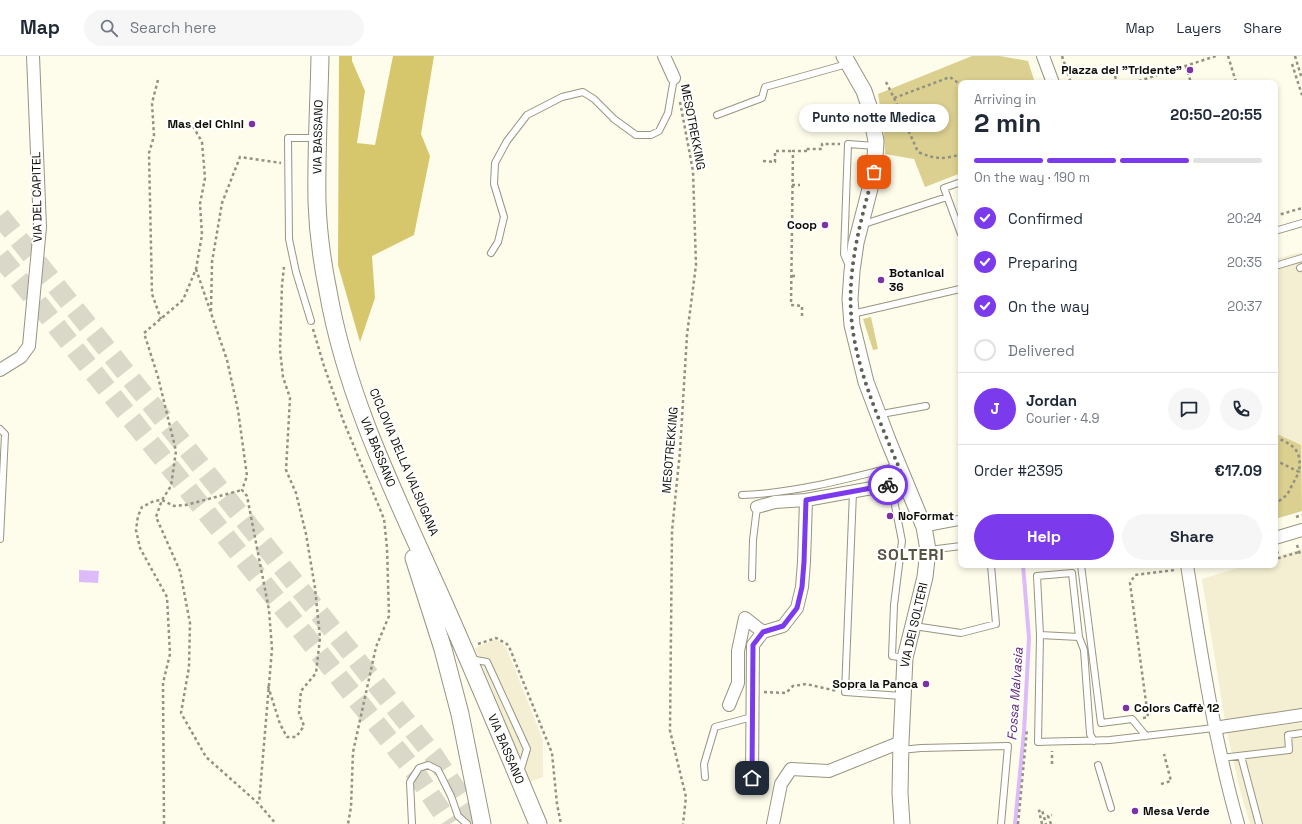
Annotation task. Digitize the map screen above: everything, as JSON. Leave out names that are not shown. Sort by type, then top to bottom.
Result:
[{"type":"main road","name":"VIA BASSANO","points":[[320,56],[317,203],[328,294],[344,357],[360,409],[379,458],[439,592],[471,651],[518,777],[538,824]]},
{"type":"main road","points":[[379,458],[409,542],[443,649],[460,714],[482,824]]},
{"type":"street","name":"VIA DEL CAPITEL","points":[[0,370],[22,357],[29,346],[40,227],[33,56]]},
{"type":"street","points":[[664,56],[674,78]]},
{"type":"street","points":[[1043,56],[1052,80]]},
{"type":"street","name":"VIA DEI SOLTERI","points":[[846,60],[864,91],[870,106],[876,141],[874,172],[856,243],[852,273],[851,314],[854,337],[866,382],[898,466],[898,483],[924,527],[928,550],[925,577],[905,658],[902,696],[900,793],[902,824]]},
{"type":"street","points":[[757,507],[775,502],[806,500],[898,483]]},
{"type":"street","points":[[752,778],[753,645],[763,632],[783,626],[797,608],[802,587],[806,500]]},
{"type":"street","points":[[924,527],[958,521]]},
{"type":"street","points":[[1278,537],[1302,530]]},
{"type":"street","points":[[1181,568],[1214,728],[1238,824]]},
{"type":"street","points":[[729,705],[738,683],[738,651],[745,618],[763,632]]},
{"type":"street","points":[[1214,728],[1302,715]]},
{"type":"street","points":[[773,824],[781,784],[791,769],[829,771],[901,746]]},
{"type":"lane","name":"VIA DEI SOLTERI","points":[[717,115],[762,98],[765,87],[846,60]]},
{"type":"lane","points":[[491,253],[498,242],[504,217],[494,184],[495,163],[507,141],[527,115],[562,97],[583,92],[594,99],[614,119],[636,135],[651,135],[659,131],[668,113],[674,78]]},
{"type":"lane","points":[[311,321],[296,272],[289,239],[288,138],[318,138]]},
{"type":"lane","points":[[852,273],[844,254],[848,144],[876,146]]},
{"type":"lane","points":[[958,183],[944,188],[958,226]]},
{"type":"lane","points":[[860,225],[947,197]]},
{"type":"lane","points":[[1278,230],[1302,223]]},
{"type":"lane","points":[[1278,265],[1302,258]]},
{"type":"lane","points":[[851,314],[958,290]]},
{"type":"lane","points":[[887,413],[926,406]]},
{"type":"lane","points":[[0,429],[5,434],[0,539]]},
{"type":"lane","points":[[742,496],[766,494],[827,484],[898,466]]},
{"type":"lane","points":[[898,483],[902,541],[894,606],[892,656],[905,658]]},
{"type":"lane","points":[[853,492],[846,692],[902,696]]},
{"type":"lane","points":[[752,578],[753,540],[757,507]]},
{"type":"lane","points":[[928,550],[958,546]]},
{"type":"lane","points":[[912,626],[961,634],[996,624],[991,568]]},
{"type":"lane","points":[[1080,568],[1102,723],[1132,719],[1146,736]]},
{"type":"lane","points":[[1094,741],[1090,734],[1084,650],[1079,637],[1072,573],[1037,576],[1040,635],[1038,742],[1094,741],[1110,740],[1214,728]]},
{"type":"lane","points":[[1040,635],[1079,637]]},
{"type":"lane","points":[[705,777],[704,764],[714,726],[752,717]]},
{"type":"lane","points":[[1221,758],[1289,750],[1288,735],[1302,733]]},
{"type":"lane","points":[[901,746],[921,748],[1008,746],[1001,824]]},
{"type":"lane","points":[[1241,756],[1260,824]]},
{"type":"lane","points":[[412,824],[410,782],[418,768],[428,765],[438,770],[451,796],[458,816],[467,824]]},
{"type":"lane","points":[[1098,765],[1111,808]]},
{"type":"path","points":[[1062,56],[1070,80]]},
{"type":"path","points":[[1142,80],[1216,56]]},
{"type":"path","points":[[1228,56],[1236,80]]},
{"type":"path","points":[[1295,56],[1302,79]]},
{"type":"path","points":[[1292,64],[1302,95]]},
{"type":"path","points":[[1186,66],[1190,80]]},
{"type":"path","points":[[1115,76],[1116,80]]},
{"type":"path","points":[[894,98],[950,77],[958,83]]},
{"type":"path","name":"MESOTREKKING","points":[[674,78],[677,86],[693,171],[696,265],[687,335],[680,451],[672,531],[670,731],[686,796],[683,824]]},
{"type":"path","points":[[158,80],[152,103],[154,136],[149,152],[152,294],[160,319]]},
{"type":"path","points":[[886,82],[918,152],[932,158],[948,158],[958,155]]},
{"type":"path","points":[[190,121],[202,142],[205,178],[200,204],[202,235],[196,269],[183,300],[144,333],[158,377],[176,451],[171,486],[162,500],[156,517],[180,571],[190,623],[189,667],[181,713],[206,757],[259,804],[276,824]]},
{"type":"path","points":[[763,162],[775,162],[775,151],[806,151],[805,149],[822,149],[822,144],[848,144]]},
{"type":"path","points":[[793,151],[791,305],[802,306],[802,316]]},
{"type":"path","points":[[211,313],[212,262],[222,203],[240,157],[289,164]]},
{"type":"path","points":[[792,185],[800,184]]},
{"type":"path","points":[[1278,215],[1302,208]]},
{"type":"path","points":[[792,228],[799,228]]},
{"type":"path","points":[[268,686],[280,724],[287,737],[296,737],[304,726],[299,713],[301,691],[316,673],[320,638],[315,588],[306,534],[296,493],[286,470],[290,398],[283,377],[280,350],[282,285],[285,262]]},
{"type":"path","points":[[196,269],[227,360],[238,410],[248,476],[242,490]]},
{"type":"path","points":[[792,276],[797,276]]},
{"type":"path","points":[[311,321],[324,366],[343,420],[384,519],[387,548],[389,616],[376,647],[353,752],[351,807],[348,824]]},
{"type":"path","points":[[1278,438],[1296,448],[1301,461],[1299,472],[1287,495],[1278,502]]},
{"type":"path","points":[[1278,462],[1299,472]]},
{"type":"path","points":[[242,490],[247,496],[269,610],[272,649],[259,804]]},
{"type":"path","points":[[164,824],[163,683],[170,654],[167,597],[140,548],[136,530],[138,516],[142,507],[154,501],[162,500],[174,506],[186,506],[242,490]]},
{"type":"path","points":[[1278,554],[1279,558],[1300,553],[1297,545]]},
{"type":"path","points":[[1132,719],[1148,717],[1130,583],[1135,574],[1174,568]]},
{"type":"path","points":[[471,651],[496,638],[507,644],[510,649],[552,753],[557,804],[561,824]]},
{"type":"path","points":[[752,692],[786,693],[793,686],[806,684],[846,692]]},
{"type":"path","points":[[1052,764],[1053,742]]},
{"type":"path","points":[[1161,784],[1171,781],[1164,754]]},
{"type":"path","points":[[1042,824],[1039,811],[1042,810],[1046,824]]},
{"type":"path","points":[[1051,824],[1048,816],[1052,815]]},
{"type":"shaded area","points":[[339,56],[352,56],[352,61],[365,91],[357,143],[375,145],[393,56],[434,56],[421,134],[430,156],[414,235],[372,256],[375,298],[360,342],[338,265]]},
{"type":"shaded area","points":[[972,56],[1000,56],[1028,61],[1034,80],[958,80],[958,174],[925,187],[914,159],[885,154],[883,123],[878,94]]},
{"type":"shaded area","points":[[1302,252],[1302,511],[1278,518],[1278,258]]},
{"type":"shaded area","points":[[871,317],[878,349],[873,350],[863,319]]},
{"type":"shaded area","points":[[1278,434],[1301,445],[1302,511],[1278,518]]},
{"type":"shaded area","points":[[1302,549],[1302,709],[1225,721],[1202,579],[1238,568],[1278,568],[1278,556]]},
{"type":"shaded area","points":[[79,570],[99,571],[98,583],[79,582]]},
{"type":"shaded area","points":[[496,639],[506,647],[543,740],[543,777],[530,782],[475,648]]},
{"type":"shaded area","points":[[1302,723],[1302,824],[1250,824],[1240,790],[1227,732]]},
{"type":"waterway","name":"Fossa Malvasia","points":[[1015,824],[1024,732],[1029,638],[1023,568]]},
{"type":"tunnel","points":[[0,216],[434,756],[479,824]]},
{"type":"tunnel","points":[[0,256],[415,772],[450,824]]},
{"type":"way so far","points":[[874,172],[856,243],[850,299],[852,325],[866,382],[874,406],[905,482],[888,485]]},
{"type":"place","name":"Piazza del \"Tridente\"","points":[[1190,70]]},
{"type":"place","name":"Mas dei Chini","points":[[252,124]]},
{"type":"place","name":"Punto notte Medica","points":[[874,172]]},
{"type":"place","name":"Coop","points":[[825,225]]},
{"type":"place","name":"Botanical 36","points":[[881,280]]},
{"type":"place","name":"NoFormat","points":[[890,516]]},
{"type":"place","name":"Sopra la Panca","points":[[926,684]]},
{"type":"place","name":"Colors Caffè 12","points":[[1126,708]]},
{"type":"place","name":"Mesa Verde","points":[[1135,811]]},
{"type":"district","name":"SOLTERI","points":[[911,554]]},
{"type":"route","points":[[752,778],[753,645],[763,632],[783,626],[797,608],[802,587],[806,500],[888,485]]}]
